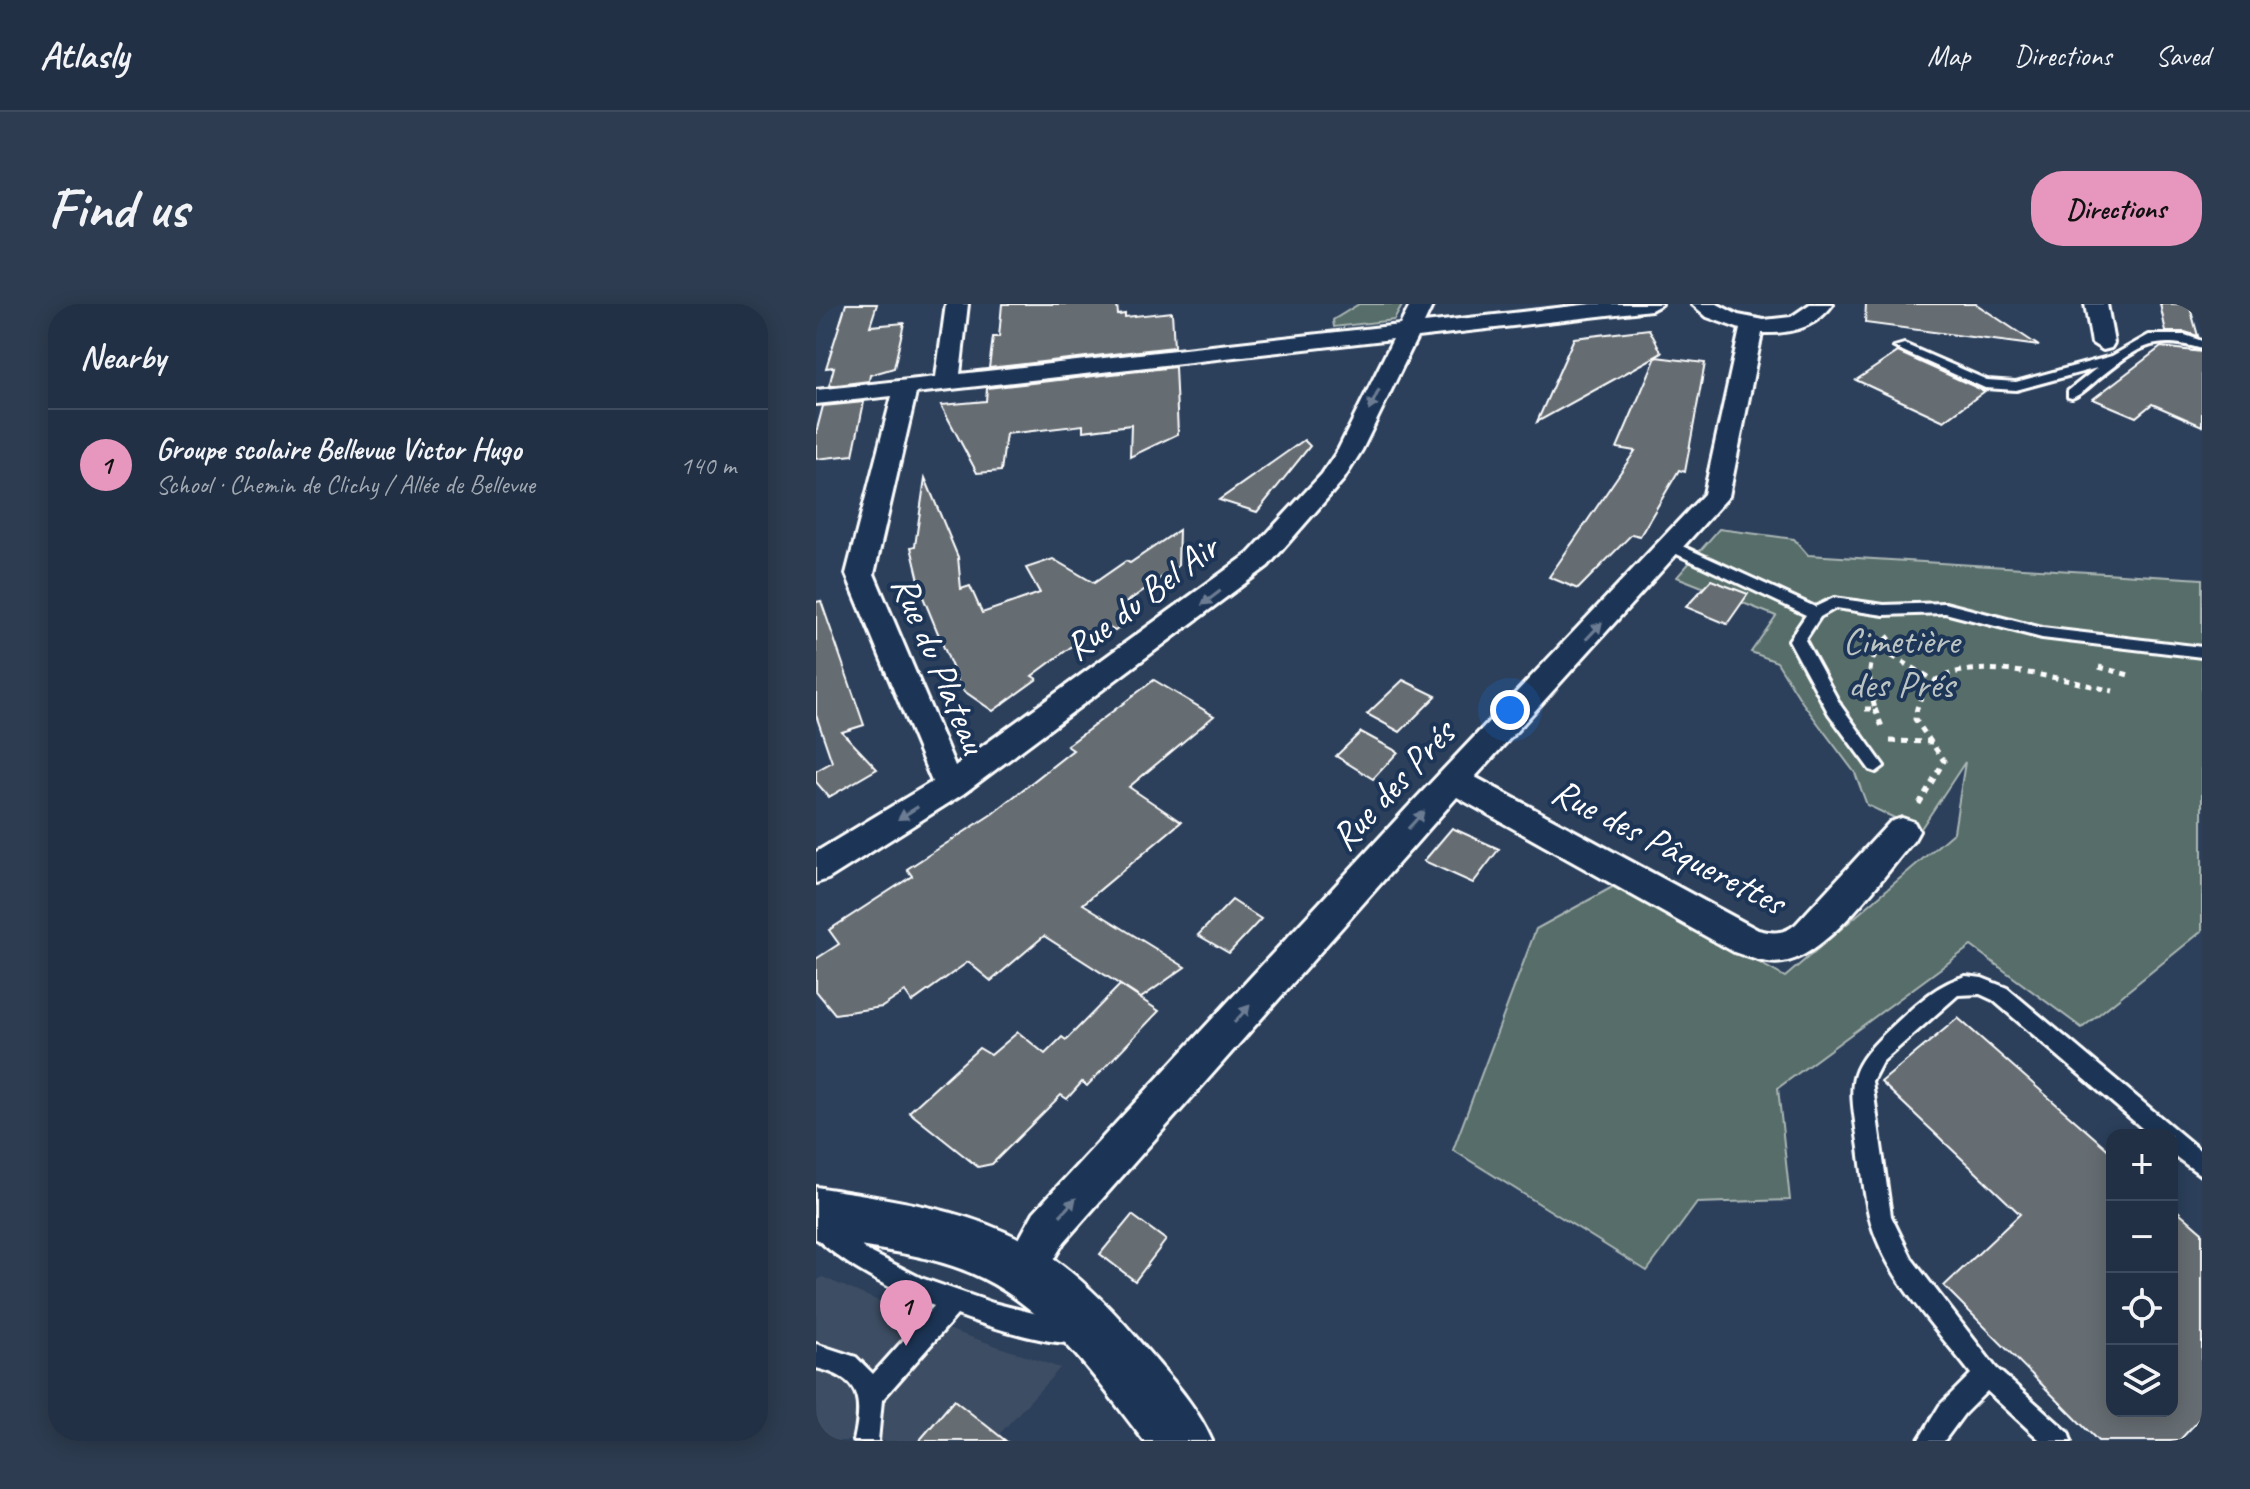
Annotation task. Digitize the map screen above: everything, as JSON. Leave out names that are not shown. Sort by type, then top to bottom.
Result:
[{"type":"street","points":[[947,382],[957,304]]},
{"type":"street","name":"Rue du Bel Air","points":[[816,869],[952,785],[1258,560],[1331,479],[1350,450],[1422,304]]},
{"type":"street","points":[[816,397],[1651,304]]},
{"type":"street","points":[[1703,304],[1719,315],[1752,325],[1795,323],[1811,316],[1822,304]]},
{"type":"street","points":[[2096,304],[2109,351]]},
{"type":"street","name":"Rue des Prés","points":[[1023,1270],[1049,1227],[1453,780],[1716,496],[1752,325]]},
{"type":"street","name":"Rue du Plateau","points":[[906,387],[860,574],[940,769],[952,785]]},
{"type":"street","name":"Rue des Pâquerettes","points":[[1453,780],[1747,941],[1770,950],[1797,945],[1809,935],[1902,831]]},
{"type":"street","points":[[816,1213],[931,1234],[1023,1270],[1064,1303],[1096,1337],[1182,1441]]},
{"type":"lane","points":[[1900,347],[1985,384],[2000,387],[2016,386],[2109,351],[2162,337],[2185,339],[2202,345]]},
{"type":"lane","points":[[2072,394],[2109,351]]},
{"type":"lane","points":[[1671,546],[1815,613]]},
{"type":"lane","points":[[1876,766],[1835,710],[1797,640],[1815,613],[1834,603],[1884,610],[1945,608],[2042,633],[2202,652]]},
{"type":"lane","points":[[2059,1441],[1988,1376],[1904,1267],[1884,1228],[1862,1097],[1862,1080],[1875,1056],[1952,988],[1982,986],[2000,994],[2159,1129]]},
{"type":"lane","points":[[2178,1145],[2202,1166]]},
{"type":"lane","points":[[816,1224],[863,1262],[952,1303],[1013,1323],[1096,1337]]},
{"type":"lane","points":[[870,1395],[952,1303]]},
{"type":"lane","points":[[816,1356],[839,1359],[858,1372],[870,1395],[872,1417],[866,1441]]},
{"type":"lane","points":[[1935,1432],[1969,1390],[1988,1376]]},
{"type":"path","points":[[1835,710],[1875,709],[1867,672],[1876,646],[1892,635],[1905,631]]},
{"type":"path","points":[[1876,646],[1936,681]]},
{"type":"path","points":[[2098,667],[2129,675]]},
{"type":"path","points":[[1902,831],[1944,761],[1915,719],[1917,702],[1936,681],[1975,673],[2047,675],[2113,691]]},
{"type":"path","points":[[1887,741],[1933,742]]},
{"type":"shaded area","points":[[822,1277],[933,1324],[1060,1368],[993,1441],[816,1441],[816,1282]]},
{"type":"green space","points":[[1359,304],[1403,304],[1394,320],[1334,327],[1333,320]]},
{"type":"green space","name":"Cimetière des Prés","points":[[1719,529],[1794,539],[1808,555],[2202,579],[2202,931],[2082,1028],[1971,946],[1778,1088],[1790,1200],[1697,1203],[1647,1271],[1453,1150],[1536,929],[1618,884],[1785,977],[1954,832],[1965,762],[1920,830],[1867,805],[1855,773],[1802,702],[1777,662],[1751,652],[1776,616],[1677,577]]},
{"type":"building","points":[[846,304],[877,304],[870,326],[904,323],[894,368],[870,375],[869,381],[829,386],[834,367],[826,368]]},
{"type":"building","points":[[1002,304],[1117,304],[1118,315],[1125,314],[1125,317],[1172,312],[1174,347],[989,368],[993,337],[999,337]]},
{"type":"building","points":[[1866,304],[1976,304],[2039,346],[1865,323]]},
{"type":"building","points":[[2160,304],[2189,304],[2198,336],[2166,332]]},
{"type":"building","points":[[1649,329],[1662,353],[1537,422],[1574,338]]},
{"type":"building","points":[[2161,347],[2202,352],[2202,426],[2152,404],[2136,417],[2093,399]]},
{"type":"building","points":[[1898,352],[1985,391],[1944,421],[1856,380]]},
{"type":"building","points":[[1656,357],[1705,363],[1685,472],[1679,470],[1640,536],[1632,534],[1578,589],[1549,577],[1635,451],[1617,448]]},
{"type":"building","points":[[1175,367],[1178,434],[1130,457],[1131,425],[1083,431],[1083,425],[1006,434],[1001,471],[977,473],[941,405],[986,401],[987,388]]},
{"type":"building","points":[[864,402],[853,455],[816,459],[816,433],[823,406]]},
{"type":"building","points":[[1304,440],[1310,446],[1257,512],[1219,500]]},
{"type":"building","points":[[925,478],[958,557],[961,589],[970,586],[982,613],[1040,593],[1026,568],[1053,559],[1094,583],[1179,530],[1178,566],[1127,602],[1142,611],[1115,631],[1102,624],[1032,676],[1037,679],[993,711],[961,689],[923,597],[911,547],[915,546]]},
{"type":"building","points":[[1711,580],[1748,594],[1727,624],[1686,607]]},
{"type":"building","points":[[821,601],[864,725],[842,732],[877,769],[829,797],[816,782],[816,771],[832,762],[816,715],[816,602]]},
{"type":"building","points":[[1154,680],[1214,716],[1129,787],[1181,822],[1083,904],[1185,967],[1141,998],[1044,936],[991,981],[968,962],[912,1002],[905,992],[882,1007],[835,1014],[816,991],[816,959],[839,944],[829,930],[912,876],[907,869],[992,814],[1073,750],[1067,746]]},
{"type":"building","points":[[1403,680],[1436,696],[1400,732],[1367,714]]},
{"type":"building","points":[[1361,732],[1398,752],[1373,779],[1336,756]]},
{"type":"building","points":[[1452,828],[1499,849],[1473,883],[1424,861]]},
{"type":"building","points":[[1232,900],[1261,919],[1229,953],[1198,935]]},
{"type":"building","points":[[1120,985],[1159,1011],[1087,1086],[1082,1082],[1067,1099],[1061,1095],[992,1164],[978,1167],[909,1112],[979,1048],[991,1055],[1018,1032],[1045,1054],[1062,1037],[1066,1040]]},
{"type":"building","points":[[1958,1018],[2106,1148],[2106,1417],[2178,1417],[2178,1211],[2202,1232],[2202,1416],[2179,1441],[2098,1441],[1944,1286],[2020,1214],[1881,1082]]},
{"type":"building","points":[[1132,1215],[1166,1240],[1135,1281],[1100,1254]]},
{"type":"building","points":[[954,1400],[1006,1441],[919,1441]]},
{"type":"place","name":"Groupe scolaire Bellevue Victor Hugo","points":[[906,1346]]}]
